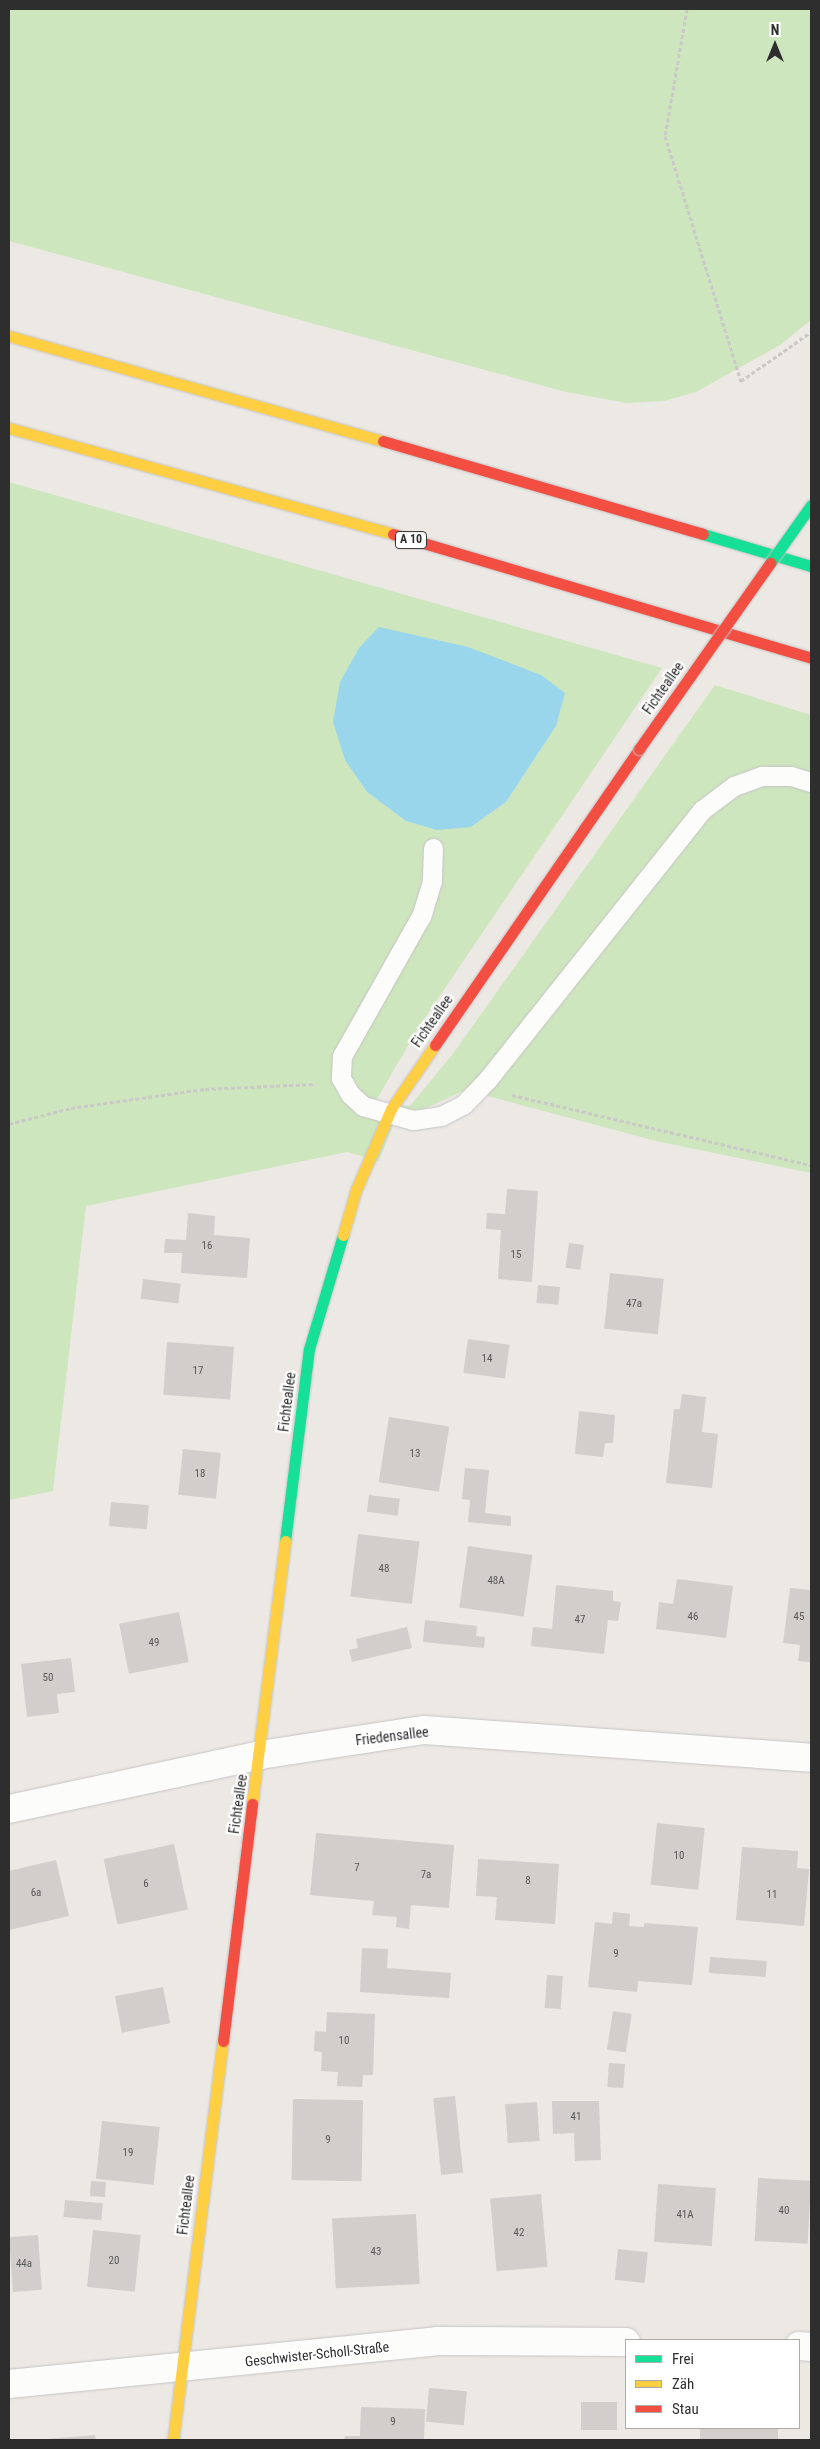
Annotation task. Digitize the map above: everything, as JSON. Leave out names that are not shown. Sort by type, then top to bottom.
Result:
[{"type":"main road","points":[[9,336],[282,411],[811,566]]},
{"type":"main road","name":"A 10","points":[[9,428],[280,501],[811,658]]},
{"type":"main road","name":"Fichteallee","points":[[173,2440],[215,2083],[260,1756],[309,1349],[356,1190],[388,1116],[639,749],[811,505]]},
{"type":"street","name":"Friedensallee","points":[[9,1809],[260,1756],[424,1730],[811,1758]]},
{"type":"street","name":"Geschwister-Scholl-Straße","points":[[9,2384],[437,2341],[625,2342]]},
{"type":"lane","points":[[433,848],[432,880],[421,916],[342,1056],[344,1085],[364,1106],[388,1116],[413,1120],[441,1116],[463,1105],[480,1087],[702,810],[734,786],[762,776],[791,776],[811,782]]},
{"type":"path","points":[[687,9],[665,136],[741,381],[811,332]]},
{"type":"path","points":[[9,1124],[71,1108],[205,1089],[304,1083],[344,1085]]},
{"type":"path","points":[[480,1087],[811,1165]]},
{"type":"green space","points":[[9,9],[811,9],[811,320],[780,345],[696,392],[664,401],[627,403],[566,392],[9,241]]},
{"type":"green space","points":[[9,482],[662,668],[420,1025],[374,1104],[410,1106],[452,1055],[715,685],[811,715],[811,1173],[656,1141],[465,1090],[394,1123],[379,1161],[347,1152],[86,1206],[53,1491],[9,1500]],"holes":[[[556,726],[506,802],[471,827]]]},
{"type":"water","points":[[379,627],[468,647],[541,675],[565,693],[556,726],[506,802],[471,827],[437,830],[406,821],[367,792],[345,760],[333,722],[340,682],[359,648]]},
{"type":"building","points":[[507,1189],[538,1191],[532,1282],[498,1279],[501,1230],[486,1229],[487,1213],[505,1214]]},
{"type":"building","points":[[188,1213],[215,1216],[214,1235],[250,1238],[247,1278],[181,1273],[182,1253],[164,1253],[165,1239],[186,1240]]},
{"type":"building","points":[[569,1243],[584,1245],[580,1270],[566,1268]]},
{"type":"building","points":[[610,1273],[664,1279],[658,1334],[604,1329]]},
{"type":"building","points":[[143,1279],[181,1284],[178,1303],[141,1299]]},
{"type":"building","points":[[538,1285],[560,1287],[558,1305],[536,1303]]},
{"type":"building","points":[[468,1339],[510,1345],[505,1379],[463,1373]]},
{"type":"building","points":[[167,1342],[234,1347],[230,1400],[163,1395]]},
{"type":"building","points":[[682,1394],[706,1397],[702,1432],[718,1434],[712,1488],[666,1483],[674,1409],[680,1409]]},
{"type":"building","points":[[579,1411],[615,1415],[613,1443],[605,1443],[603,1457],[575,1454]]},
{"type":"building","points":[[389,1417],[449,1427],[439,1492],[379,1482]]},
{"type":"building","points":[[183,1449],[221,1453],[216,1499],[178,1495]]},
{"type":"building","points":[[465,1468],[489,1470],[485,1513],[511,1516],[511,1526],[468,1522],[470,1500],[462,1499]]},
{"type":"building","points":[[369,1495],[400,1499],[398,1516],[367,1512]]},
{"type":"building","points":[[111,1502],[149,1505],[147,1529],[109,1526]]},
{"type":"building","points":[[358,1534],[420,1542],[412,1604],[350,1597]]},
{"type":"building","points":[[468,1546],[532,1555],[524,1616],[459,1607]]},
{"type":"building","points":[[677,1579],[733,1586],[726,1638],[656,1629],[659,1602],[673,1604]]},
{"type":"building","points":[[556,1585],[613,1591],[613,1601],[621,1602],[618,1621],[608,1620],[604,1654],[531,1646],[533,1627],[552,1629]]},
{"type":"building","points":[[790,1588],[811,1590],[811,1662],[798,1661],[800,1645],[783,1643]]},
{"type":"building","points":[[179,1612],[189,1662],[129,1674],[119,1624]]},
{"type":"building","points":[[425,1620],[477,1626],[476,1636],[485,1637],[484,1648],[423,1642]]},
{"type":"building","points":[[407,1627],[412,1648],[352,1662],[349,1650],[358,1648],[356,1639]]},
{"type":"building","points":[[71,1658],[75,1692],[57,1694],[59,1713],[27,1717],[21,1664]]},
{"type":"building","points":[[657,1823],[705,1828],[698,1890],[651,1885]]},
{"type":"building","points":[[316,1833],[454,1845],[449,1908],[411,1905],[409,1929],[396,1927],[397,1917],[372,1915],[374,1901],[310,1895]]},
{"type":"building","points":[[174,1844],[188,1910],[118,1925],[104,1859]]},
{"type":"building","points":[[742,1847],[798,1851],[797,1868],[809,1869],[804,1926],[736,1920]]},
{"type":"building","points":[[478,1859],[559,1864],[555,1924],[495,1920],[497,1897],[476,1896]]},
{"type":"building","points":[[56,1860],[69,1916],[9,1930],[9,1871]]},
{"type":"building","points":[[613,1912],[630,1914],[629,1926],[644,1927],[644,1923],[698,1927],[692,1985],[638,1981],[637,1992],[588,1987],[595,1922],[612,1924]]},
{"type":"building","points":[[362,1948],[388,1949],[387,1968],[451,1973],[449,1998],[360,1992]]},
{"type":"building","points":[[710,1957],[767,1961],[766,1977],[709,1973]]},
{"type":"building","points":[[547,1975],[563,1976],[561,2009],[545,2008]]},
{"type":"building","points":[[163,1987],[170,2023],[122,2033],[115,1996]]},
{"type":"building","points":[[613,2011],[632,2014],[626,2052],[607,2050]]},
{"type":"building","points":[[327,2012],[375,2014],[373,2075],[363,2075],[362,2087],[337,2086],[338,2072],[321,2071],[322,2052],[314,2051],[315,2031],[326,2032]]},
{"type":"building","points":[[609,2063],[625,2064],[623,2088],[607,2087]]},
{"type":"building","points":[[455,2096],[463,2173],[441,2175],[433,2098]]},
{"type":"building","points":[[293,2099],[363,2100],[362,2181],[292,2180]]},
{"type":"building","points":[[552,2101],[599,2101],[601,2160],[575,2161],[574,2133],[553,2134]]},
{"type":"building","points":[[537,2102],[540,2141],[508,2143],[505,2104]]},
{"type":"building","points":[[102,2121],[160,2127],[154,2185],[96,2179]]},
{"type":"building","points":[[758,2178],[811,2181],[808,2244],[755,2241]]},
{"type":"building","points":[[91,2181],[106,2182],[105,2197],[90,2196]]},
{"type":"building","points":[[658,2184],[716,2188],[712,2246],[654,2242]]},
{"type":"building","points":[[541,2194],[547,2267],[497,2271],[490,2198]]},
{"type":"building","points":[[65,2200],[103,2203],[101,2220],[64,2217]]},
{"type":"building","points":[[416,2214],[420,2284],[336,2288],[332,2218]]},
{"type":"building","points":[[93,2230],[141,2235],[135,2292],[87,2287]]},
{"type":"building","points":[[38,2235],[42,2290],[13,2292],[9,2237]]},
{"type":"building","points":[[618,2249],[648,2252],[645,2283],[615,2280]]},
{"type":"building","points":[[429,2388],[467,2391],[464,2425],[426,2422]]},
{"type":"building","points":[[581,2402],[617,2402],[617,2430],[581,2430]]},
{"type":"building","points":[[361,2407],[425,2409],[424,2440],[344,2440],[345,2436],[360,2436]]},
{"type":"building","points":[[700,2429],[778,2429],[778,2440],[700,2440]]},
{"type":"building","points":[[95,2435],[96,2440],[48,2440],[48,2439]]},
{"type":"traffic: fast","points":[[770,563],[811,505]]},
{"type":"traffic: fast","points":[[703,534],[811,566]]},
{"type":"traffic: fast","points":[[285,1541],[309,1349],[343,1235]]},
{"type":"traffic: slow","points":[[9,336],[383,441]]},
{"type":"traffic: slow","points":[[9,428],[393,534]]},
{"type":"traffic: slow","points":[[343,1235],[356,1190],[391,1109],[435,1045]]},
{"type":"traffic: slow","points":[[252,1804],[285,1541]]},
{"type":"traffic: slow","points":[[173,2440],[223,2041]]},
{"type":"traffic: jam","points":[[383,441],[703,534]]},
{"type":"traffic: jam","points":[[393,534],[811,658]]},
{"type":"traffic: jam","points":[[639,749],[770,563]]},
{"type":"traffic: jam","points":[[435,1045],[639,749]]},
{"type":"traffic: jam","points":[[223,2041],[252,1804]]}]
